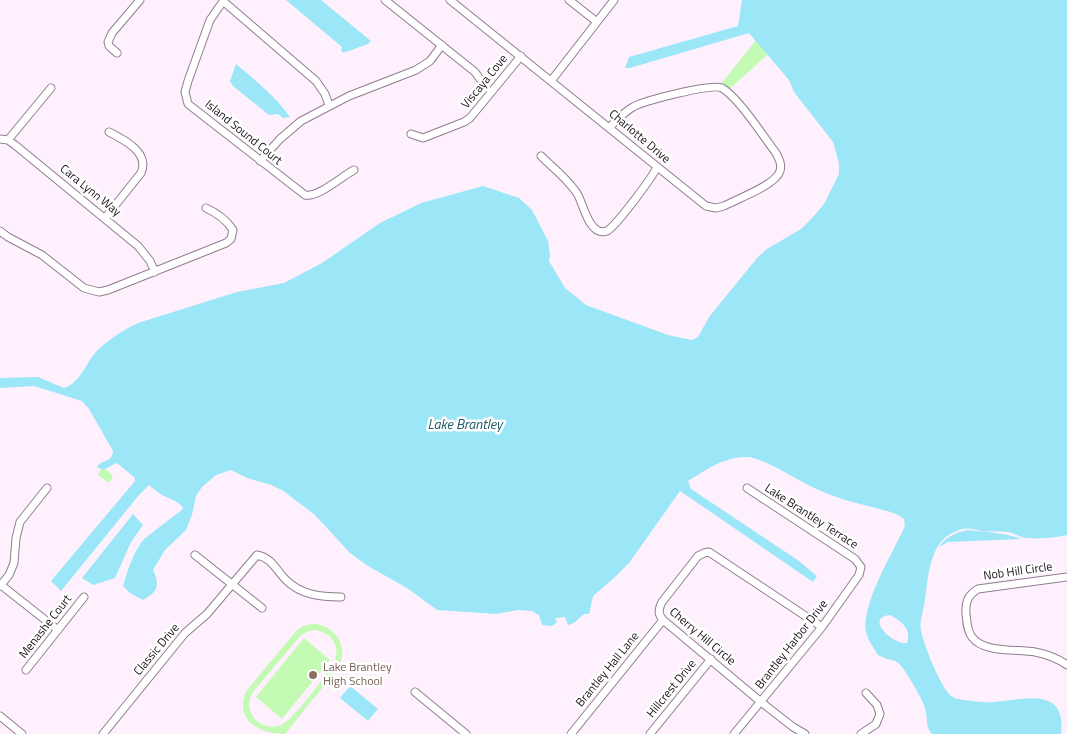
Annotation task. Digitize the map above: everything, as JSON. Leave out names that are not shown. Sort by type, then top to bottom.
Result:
[{"type":"street","points":[[117,53],[109,46],[109,37],[140,0]]},
{"type":"street","points":[[224,0],[316,81],[329,105]]},
{"type":"street","name":"Island Sound Court","points":[[224,0],[210,20],[201,41],[185,92],[186,99],[194,109],[297,190],[309,196],[318,193],[354,170]]},
{"type":"street","points":[[386,0],[442,45],[480,79]]},
{"type":"street","name":"Charlotte Drive","points":[[450,0],[610,127],[702,204],[713,208],[724,206],[770,183],[778,176],[781,168],[781,162],[776,153],[743,110],[726,91],[719,87],[707,87],[640,103],[624,113],[610,127]]},
{"type":"street","points":[[569,0],[596,22]]},
{"type":"street","points":[[551,81],[614,0]]},
{"type":"street","points":[[260,161],[280,139],[301,121],[349,96],[416,70],[430,61],[442,45]]},
{"type":"street","name":"Viscaya Cove","points":[[411,134],[423,138],[464,122],[475,112],[520,56]]},
{"type":"street","points":[[0,139],[8,140],[51,88]]},
{"type":"street","points":[[105,218],[141,173],[144,161],[139,152],[120,137],[109,132]]},
{"type":"street","name":"Cara Lynn Way","points":[[8,140],[138,246],[150,261],[155,272]]},
{"type":"street","points":[[541,156],[570,185],[577,194],[591,223],[598,231],[602,232],[614,224],[649,181],[657,167]]},
{"type":"street","points":[[0,231],[8,238],[42,255],[84,288],[100,292],[226,243],[231,239],[233,230],[217,214],[206,208]]},
{"type":"street","points":[[47,488],[20,522],[17,530],[14,563],[9,575],[1,586],[58,630]]},
{"type":"street","name":"Lake Brantley Terrace","points":[[747,488],[855,559],[861,567]]},
{"type":"street","name":"Cherry Hill Circle","points":[[805,734],[761,702],[663,620],[659,616],[658,609],[698,556],[709,552],[822,627]]},
{"type":"street","points":[[195,555],[262,608]]},
{"type":"street","name":"Classic Drive","points":[[103,734],[185,633],[207,614],[257,555],[269,560],[286,580],[296,588],[314,595],[341,597]]},
{"type":"street","name":"Brantley Harbor Drive","points":[[734,734],[822,627],[859,575],[861,567]]},
{"type":"street","name":"Nob Hill Circle","points":[[1067,577],[978,589],[969,595],[966,603],[969,631],[976,642],[983,646],[1046,655],[1067,665]]},
{"type":"street","name":"Menashe Court","points":[[26,670],[84,597]]},
{"type":"street","name":"Brantley Hall Lane","points":[[571,734],[663,620]]},
{"type":"street","name":"Hillcrest Drive","points":[[650,734],[711,659]]},
{"type":"street","points":[[415,692],[466,734]]},
{"type":"street","points":[[861,734],[876,724],[880,714],[877,705],[866,693]]},
{"type":"street","points":[[0,716],[22,734]]},
{"type":"green space","points":[[760,35],[773,50],[728,90],[721,84]]},
{"type":"green space","points":[[106,469],[113,478],[109,483],[98,475],[100,470]]},
{"type":"green space","points":[[320,625],[333,632],[341,644],[342,659],[339,667],[285,734],[259,729],[247,718],[244,710],[243,701],[247,690],[296,631],[303,626]],"holes":[[[316,630],[331,638],[336,647],[337,652],[334,664],[302,705],[283,724],[272,727],[258,722],[250,710],[249,703],[252,693],[300,636],[309,631]]]},
{"type":"green space","points":[[304,638],[330,660],[282,719],[256,697]]},
{"type":"water","points":[[286,0],[321,0],[371,41],[368,44],[343,53],[342,47]]},
{"type":"water","name":"Lake Brantley","points":[[742,0],[1067,0],[1067,535],[1026,538],[1008,532],[981,531],[968,528],[949,535],[936,549],[932,559],[921,619],[925,645],[941,682],[952,696],[958,699],[983,702],[1029,698],[1050,702],[1057,708],[1061,718],[1061,734],[932,734],[923,704],[908,676],[897,662],[878,655],[867,635],[866,624],[872,596],[905,526],[904,519],[893,513],[827,494],[765,462],[748,457],[731,459],[709,468],[688,481],[691,489],[799,561],[817,576],[813,582],[680,491],[629,563],[593,596],[589,614],[584,614],[574,623],[568,625],[565,617],[555,618],[557,622],[552,626],[542,625],[539,615],[532,611],[518,610],[496,614],[437,610],[407,588],[368,566],[350,553],[315,515],[282,490],[247,478],[231,470],[216,475],[202,487],[196,496],[192,515],[186,530],[165,550],[153,570],[157,584],[155,591],[148,597],[143,600],[130,593],[123,586],[131,561],[144,539],[183,509],[179,503],[159,493],[149,485],[61,591],[51,581],[135,481],[135,478],[117,463],[103,470],[97,467],[111,457],[113,451],[89,409],[82,401],[34,386],[0,388],[0,378],[38,377],[64,388],[70,386],[100,348],[132,326],[237,292],[284,283],[322,263],[380,223],[421,203],[483,186],[519,198],[532,210],[548,241],[549,261],[565,288],[586,305],[668,335],[692,340],[698,337],[709,317],[757,258],[767,249],[801,229],[813,217],[824,204],[839,174],[839,163],[833,142],[794,92],[789,80],[749,33],[625,68],[629,57],[738,26]],"holes":[[[890,615],[902,623],[907,630],[907,643],[894,639],[883,630],[880,620]]]},
{"type":"water","points":[[236,64],[271,95],[290,117],[283,118],[278,114],[269,115],[233,86],[230,81]]},
{"type":"water","points":[[133,514],[143,525],[131,542],[115,578],[93,585],[82,578]]},
{"type":"water","points":[[968,530],[1002,534],[1022,539],[948,542],[939,547],[945,540]]},
{"type":"water","points":[[350,686],[378,709],[368,721],[340,698]]},
{"type":"place","name":"Lake Brantley High School","points":[[313,675]]}]
